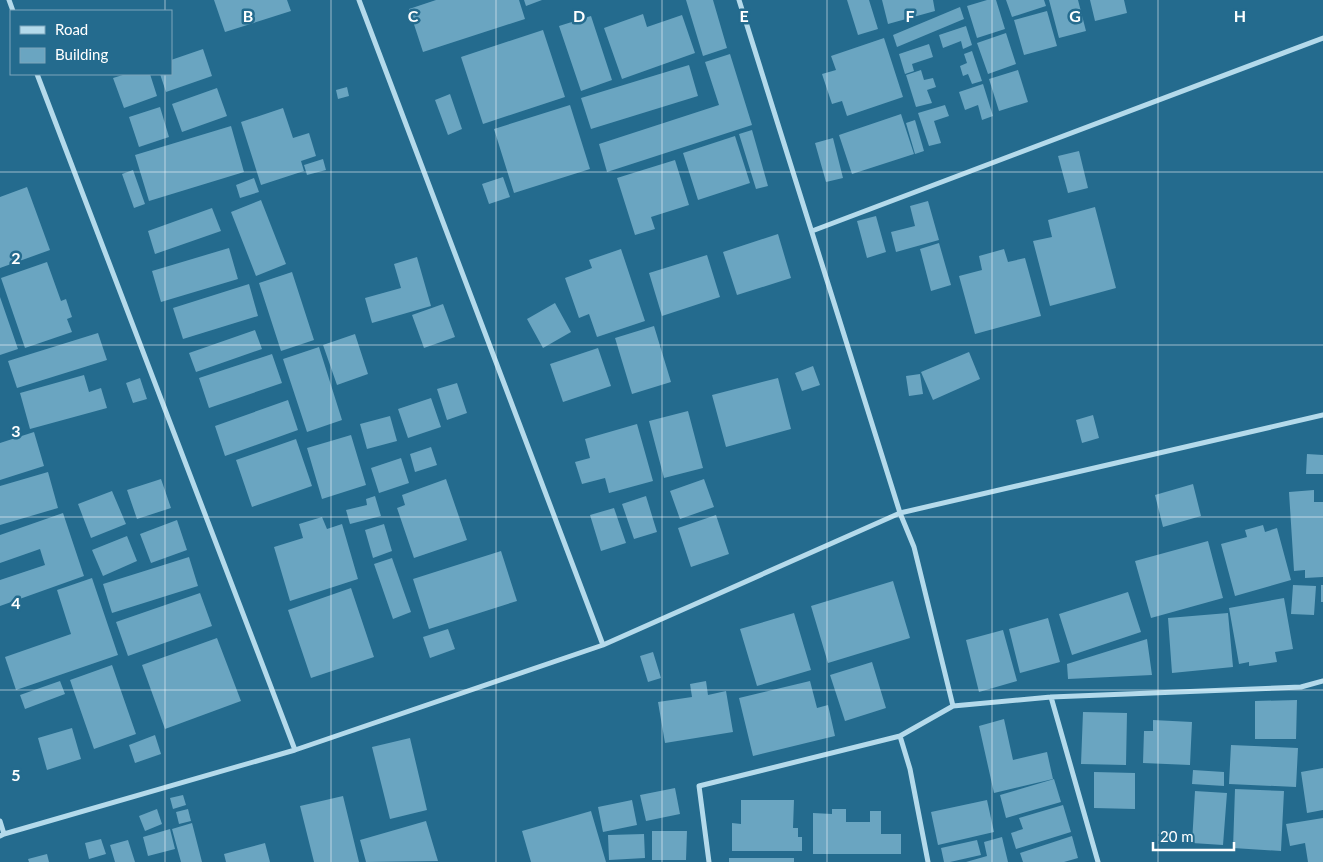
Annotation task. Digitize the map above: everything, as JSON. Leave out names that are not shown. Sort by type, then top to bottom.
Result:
[{"type":"street","points":[[359,0],[603,645]]},
{"type":"street","points":[[739,0],[900,513],[914,548],[953,706]]},
{"type":"street","points":[[812,232],[1323,38]]},
{"type":"street","points":[[37,75],[295,750]]},
{"type":"street","points":[[0,821],[2,835],[295,750],[603,645],[900,513],[1323,415]]},
{"type":"street","points":[[709,862],[699,786],[900,736],[953,706],[1051,697],[1301,686],[1323,682]]},
{"type":"street","points":[[1051,697],[1098,862]]},
{"type":"street","points":[[900,736],[910,769],[928,862]]},
{"type":"building","points":[[214,0],[287,0],[291,11],[225,32]]},
{"type":"building","points":[[436,0],[519,0],[525,19],[423,52],[409,9]]},
{"type":"building","points":[[524,0],[542,0],[526,6]]},
{"type":"building","points":[[686,0],[713,0],[727,48],[703,56]]},
{"type":"building","points":[[847,0],[869,0],[878,29],[858,35]]},
{"type":"building","points":[[882,0],[933,0],[935,11],[888,24]]},
{"type":"building","points":[[987,0],[996,0],[1005,29],[977,38],[967,6]]},
{"type":"building","points":[[1006,0],[1044,0],[1046,6],[1012,17]]},
{"type":"building","points":[[1049,0],[1078,0],[1086,31],[1059,38]]},
{"type":"building","points":[[1090,0],[1124,0],[1127,13],[1095,21]]},
{"type":"building","points":[[960,7],[964,19],[897,47],[893,35]]},
{"type":"building","points":[[1047,11],[1057,46],[1024,55],[1014,20]]},
{"type":"building","points":[[643,14],[647,27],[682,15],[695,53],[622,79],[604,28]]},
{"type":"building","points":[[591,16],[612,80],[581,91],[559,26]]},
{"type":"building","points":[[966,26],[972,45],[963,49],[961,41],[943,48],[939,35]]},
{"type":"building","points":[[543,30],[565,97],[483,124],[461,57]]},
{"type":"building","points":[[1006,33],[1016,64],[988,74],[977,43]]},
{"type":"building","points":[[884,38],[903,97],[847,116],[842,101],[832,104],[822,74],[836,70],[831,56]]},
{"type":"building","points":[[929,44],[933,57],[912,64],[914,71],[905,74],[899,54]]},
{"type":"building","points":[[203,49],[212,76],[166,92],[160,75],[172,75],[172,60]]},
{"type":"building","points":[[972,51],[982,81],[972,84],[968,74],[963,76],[960,66],[967,63],[964,54]]},
{"type":"building","points":[[730,54],[752,125],[607,172],[599,144],[719,105],[705,62]]},
{"type":"building","points":[[689,65],[698,96],[591,129],[581,98]]},
{"type":"building","points":[[921,70],[924,80],[933,78],[936,87],[927,90],[932,103],[916,107],[906,75]]},
{"type":"building","points":[[1018,70],[1028,102],[999,111],[989,79]]},
{"type":"building","points":[[123,75],[150,75],[157,96],[124,108],[113,78]]},
{"type":"building","points":[[983,84],[993,116],[982,120],[978,105],[965,110],[959,92]]},
{"type":"building","points":[[347,87],[349,96],[338,99],[336,90]]},
{"type":"building","points":[[217,88],[227,116],[182,132],[172,104]]},
{"type":"building","points":[[450,94],[462,129],[448,135],[435,100]]},
{"type":"building","points":[[570,105],[590,169],[514,193],[494,129]]},
{"type":"building","points":[[945,105],[949,116],[934,121],[941,143],[929,146],[918,113]]},
{"type":"building","points":[[160,107],[169,137],[139,147],[129,117]]},
{"type":"building","points":[[283,108],[293,138],[309,133],[316,156],[301,161],[304,171],[261,185],[241,122]]},
{"type":"building","points":[[901,114],[914,154],[852,174],[839,135]]},
{"type":"building","points":[[915,120],[924,151],[915,154],[906,123]]},
{"type":"building","points":[[231,126],[244,172],[149,201],[135,155]]},
{"type":"building","points":[[752,130],[768,186],[756,189],[739,134]]},
{"type":"building","points":[[735,136],[750,183],[698,200],[683,153]]},
{"type":"building","points":[[833,138],[843,178],[826,182],[815,143]]},
{"type":"building","points":[[1079,151],[1088,188],[1068,193],[1058,156]]},
{"type":"building","points":[[323,159],[326,170],[307,175],[304,165]]},
{"type":"building","points":[[675,160],[689,205],[651,217],[655,229],[635,235],[617,178]]},
{"type":"building","points":[[133,170],[145,204],[134,208],[122,174]]},
{"type":"building","points":[[503,177],[510,197],[489,204],[482,184]]},
{"type":"building","points":[[254,178],[259,192],[240,198],[236,185]]},
{"type":"building","points":[[27,187],[50,250],[0,268],[0,197]]},
{"type":"building","points":[[261,200],[286,264],[256,276],[231,212]]},
{"type":"building","points":[[928,201],[939,240],[896,252],[891,232],[915,226],[910,206]]},
{"type":"building","points":[[1095,207],[1116,288],[1050,306],[1033,241],[1052,237],[1048,220]]},
{"type":"building","points":[[212,208],[221,231],[155,254],[148,231]]},
{"type":"building","points":[[876,216],[886,252],[867,258],[857,221]]},
{"type":"building","points":[[778,234],[791,278],[737,295],[723,252]]},
{"type":"building","points":[[939,243],[951,285],[931,291],[920,249]]},
{"type":"building","points":[[229,248],[238,279],[161,302],[152,271]]},
{"type":"building","points":[[621,249],[645,321],[597,337],[589,314],[579,318],[565,278],[592,268],[589,260]]},
{"type":"building","points":[[1004,249],[1008,262],[1025,258],[1041,316],[975,334],[959,276],[982,270],[979,256]]},
{"type":"building","points":[[707,255],[720,297],[662,316],[649,273]]},
{"type":"building","points":[[417,257],[431,306],[372,323],[365,298],[401,288],[394,264]]},
{"type":"building","points":[[47,262],[61,301],[66,299],[72,317],[67,319],[72,332],[25,348],[1,278]]},
{"type":"building","points":[[292,272],[314,340],[281,351],[259,283]]},
{"type":"building","points":[[249,284],[258,316],[183,339],[173,308]]},
{"type":"building","points":[[0,297],[18,349],[0,355]]},
{"type":"building","points":[[555,303],[571,332],[543,348],[527,319]]},
{"type":"building","points":[[443,304],[455,337],[424,348],[412,315]]},
{"type":"building","points":[[654,326],[671,382],[632,394],[615,338]]},
{"type":"building","points":[[255,330],[262,349],[196,372],[189,353]]},
{"type":"building","points":[[98,333],[107,360],[17,388],[8,361]]},
{"type":"building","points":[[355,334],[368,374],[337,385],[323,345]]},
{"type":"building","points":[[319,347],[342,420],[307,432],[283,359]]},
{"type":"building","points":[[598,348],[611,386],[563,402],[550,364]]},
{"type":"building","points":[[969,352],[980,379],[933,400],[921,372]]},
{"type":"building","points":[[272,354],[282,383],[209,408],[199,378]]},
{"type":"building","points":[[813,366],[820,385],[802,391],[795,373]]},
{"type":"building","points":[[920,374],[923,394],[909,396],[906,376]]},
{"type":"building","points":[[84,375],[89,392],[101,388],[107,408],[30,429],[20,393]]},
{"type":"building","points":[[140,378],[147,399],[133,403],[126,383]]},
{"type":"building","points":[[778,378],[791,429],[726,447],[712,395]]},
{"type":"building","points":[[457,383],[467,413],[447,420],[437,389]]},
{"type":"building","points":[[431,398],[441,427],[408,438],[398,409]]},
{"type":"building","points":[[288,400],[298,430],[225,456],[215,426]]},
{"type":"building","points":[[688,411],[703,468],[664,478],[649,421]]},
{"type":"building","points":[[1093,415],[1099,438],[1082,443],[1076,420]]},
{"type":"building","points":[[390,416],[397,441],[367,449],[360,424]]},
{"type":"building","points":[[637,424],[653,481],[609,493],[605,478],[582,484],[575,462],[590,458],[585,439]]},
{"type":"building","points":[[34,432],[44,466],[0,480],[0,443]]},
{"type":"building","points":[[351,435],[366,485],[322,499],[307,448]]},
{"type":"building","points":[[296,439],[312,486],[252,507],[236,460]]},
{"type":"building","points":[[431,447],[437,465],[415,472],[410,454]]},
{"type":"building","points":[[1307,454],[1323,455],[1323,474],[1306,474]]},
{"type":"building","points":[[401,458],[409,483],[379,493],[371,468]]},
{"type":"building","points":[[48,472],[58,508],[0,525],[0,486]]},
{"type":"building","points":[[161,479],[171,508],[137,519],[127,490]]},
{"type":"building","points":[[446,479],[467,540],[414,558],[397,508],[405,505],[402,495]]},
{"type":"building","points":[[704,479],[714,507],[680,519],[670,491]]},
{"type":"building","points":[[1193,484],[1201,516],[1163,527],[1155,495]]},
{"type":"building","points":[[1314,490],[1314,502],[1323,502],[1323,577],[1305,578],[1305,570],[1294,571],[1289,492]]},
{"type":"building","points":[[112,491],[126,524],[91,538],[78,504]]},
{"type":"building","points":[[375,496],[381,516],[350,524],[346,510],[367,505],[366,499]]},
{"type":"building","points":[[646,496],[657,532],[634,539],[622,504]]},
{"type":"building","points":[[614,508],[626,543],[601,551],[590,515]]},
{"type":"building","points":[[63,513],[84,576],[0,606],[0,580],[45,565],[40,549],[0,563],[0,535]]},
{"type":"building","points":[[716,515],[729,554],[691,567],[678,528]]},
{"type":"building","points":[[322,517],[327,529],[342,524],[358,579],[290,601],[274,547],[303,538],[299,524]]},
{"type":"building","points":[[177,520],[187,550],[151,563],[140,534]]},
{"type":"building","points":[[384,524],[392,551],[373,558],[365,530]]},
{"type":"building","points":[[1263,525],[1265,532],[1277,528],[1291,580],[1235,596],[1221,544],[1247,537],[1245,530]]},
{"type":"building","points":[[127,536],[137,561],[103,576],[92,550]]},
{"type":"building","points":[[1208,541],[1223,598],[1151,618],[1135,561]]},
{"type":"building","points":[[501,551],[517,601],[429,629],[413,579]]},
{"type":"building","points":[[189,557],[198,586],[112,613],[103,584]]},
{"type":"building","points":[[392,558],[411,612],[393,619],[374,564]]},
{"type":"building","points":[[92,578],[118,655],[16,690],[5,657],[71,634],[57,590]]},
{"type":"building","points":[[893,581],[910,638],[828,663],[811,606]]},
{"type":"building","points":[[1293,585],[1316,586],[1314,615],[1291,614]]},
{"type":"building","points":[[1321,585],[1323,585],[1323,602],[1321,602]]},
{"type":"building","points":[[351,588],[374,657],[311,678],[288,610]]},
{"type":"building","points":[[1128,592],[1141,632],[1072,655],[1059,614]]},
{"type":"building","points":[[200,593],[212,626],[128,656],[116,622]]},
{"type":"building","points":[[1284,598],[1293,649],[1275,652],[1277,662],[1249,666],[1249,662],[1239,664],[1229,608]]},
{"type":"building","points":[[794,613],[811,670],[757,686],[740,629]]},
{"type":"building","points":[[1228,613],[1233,667],[1172,673],[1168,618]]},
{"type":"building","points":[[1048,618],[1060,662],[1020,673],[1009,629]]},
{"type":"building","points":[[448,629],[455,649],[430,658],[423,637]]},
{"type":"building","points":[[1003,630],[1017,681],[979,692],[966,640]]},
{"type":"building","points":[[217,638],[241,701],[165,729],[142,665]]},
{"type":"building","points":[[1147,639],[1152,675],[1068,679],[1067,664]]},
{"type":"building","points":[[653,652],[661,678],[648,682],[640,656]]},
{"type":"building","points":[[872,662],[886,708],[845,721],[830,675]]},
{"type":"building","points":[[112,665],[136,734],[94,749],[70,680]]},
{"type":"building","points":[[60,681],[65,694],[25,709],[20,695]]},
{"type":"building","points":[[706,681],[708,695],[726,691],[733,732],[665,743],[658,702],[692,697],[690,684]]},
{"type":"building","points":[[810,681],[817,708],[828,705],[835,736],[753,756],[739,698]]},
{"type":"building","points":[[1297,700],[1296,739],[1255,739],[1255,701]]},
{"type":"building","points":[[1083,712],[1127,713],[1126,765],[1081,764]]},
{"type":"building","points":[[1004,719],[1013,760],[1047,752],[1053,779],[994,793],[979,726]]},
{"type":"building","points":[[1153,720],[1192,722],[1190,765],[1143,763],[1144,731],[1153,731]]},
{"type":"building","points":[[72,728],[81,759],[47,770],[38,738]]},
{"type":"building","points":[[155,735],[161,754],[135,763],[129,745]]},
{"type":"building","points":[[410,738],[427,810],[390,819],[372,747]]},
{"type":"building","points":[[1231,745],[1298,748],[1296,787],[1229,784]]},
{"type":"building","points":[[1323,768],[1323,810],[1307,813],[1301,772]]},
{"type":"building","points":[[1193,770],[1224,772],[1224,786],[1192,784]]},
{"type":"building","points":[[1094,772],[1135,773],[1135,809],[1094,808]]},
{"type":"building","points":[[1054,779],[1061,802],[1006,818],[1000,795]]},
{"type":"building","points":[[675,788],[680,814],[646,821],[640,795]]},
{"type":"building","points":[[1235,789],[1284,791],[1281,851],[1233,848]]},
{"type":"building","points":[[1195,791],[1227,793],[1223,845],[1192,843]]},
{"type":"building","points":[[183,795],[186,805],[173,809],[170,798]]},
{"type":"building","points":[[343,796],[359,862],[314,862],[300,806]]},
{"type":"building","points":[[632,800],[637,825],[603,832],[598,807]]},
{"type":"building","points":[[741,800],[794,800],[793,828],[798,828],[798,837],[802,837],[802,851],[732,851],[732,823],[741,824]]},
{"type":"building","points":[[987,800],[994,832],[938,845],[931,812]]},
{"type":"building","points":[[1063,805],[1071,832],[1016,849],[1011,833],[1023,829],[1019,818]]},
{"type":"building","points":[[157,809],[162,824],[145,831],[139,816]]},
{"type":"building","points":[[188,809],[191,821],[179,824],[176,812]]},
{"type":"building","points":[[832,809],[846,809],[846,822],[870,822],[870,811],[881,811],[881,834],[901,834],[901,854],[813,854],[813,813],[832,814]]},
{"type":"building","points":[[591,811],[606,862],[531,862],[522,831]]},
{"type":"building","points":[[1323,818],[1323,862],[1308,862],[1305,843],[1290,846],[1286,824]]},
{"type":"building","points":[[426,821],[438,861],[366,862],[360,840]]},
{"type":"building","points":[[192,823],[202,862],[181,862],[172,829]]},
{"type":"building","points":[[170,829],[175,849],[148,856],[143,837]]},
{"type":"building","points":[[652,831],[687,831],[686,860],[652,860]]},
{"type":"building","points":[[644,834],[645,858],[609,860],[608,835]]},
{"type":"building","points":[[1072,836],[1078,858],[1064,862],[1023,862],[1020,853]]},
{"type":"building","points":[[1002,837],[1008,862],[966,862],[987,856],[984,842]]},
{"type":"building","points":[[101,839],[106,854],[89,859],[85,843]]},
{"type":"building","points":[[128,840],[135,862],[115,862],[110,845]]},
{"type":"building","points":[[977,840],[981,855],[944,862],[941,848]]},
{"type":"building","points":[[265,843],[270,862],[226,862],[224,854]]},
{"type":"building","points":[[47,854],[49,862],[29,862],[28,859]]},
{"type":"building","points":[[729,858],[794,858],[794,862],[729,862]]}]
